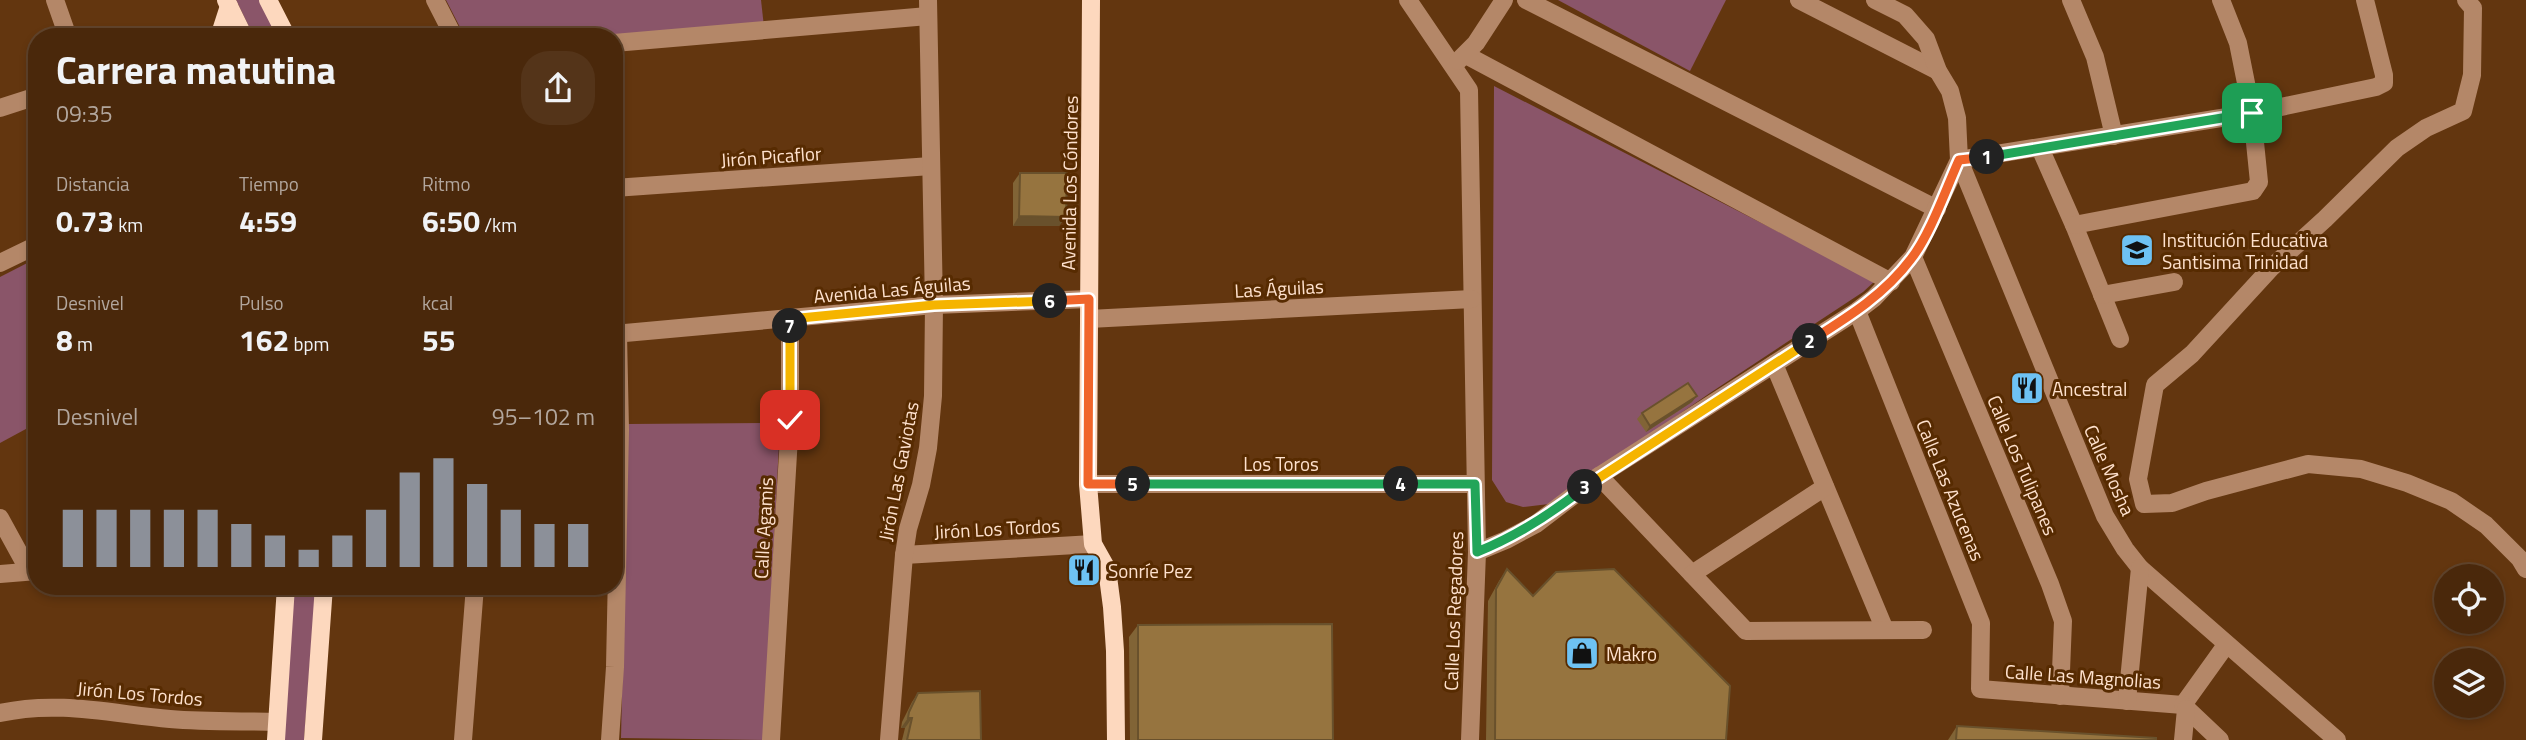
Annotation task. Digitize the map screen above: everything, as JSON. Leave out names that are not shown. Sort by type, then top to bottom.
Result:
[{"type":"main road","points":[[268,0],[282,28]]},
{"type":"main road","name":"Avenida Los Cóndores","points":[[1091,0],[1088,484],[1093,544],[1107,569],[1112,607],[1116,740]]},
{"type":"main road","points":[[221,28],[227,3]]},
{"type":"main road","points":[[227,3],[240,28]]},
{"type":"main road","points":[[277,731],[285,595]]},
{"type":"main road","points":[[313,740],[323,595]]},
{"type":"street","points":[[55,0],[65,28]]},
{"type":"street","points":[[435,0],[449,28]]},
{"type":"street","name":"Calle Los Regadores","points":[[1408,0],[1459,60],[1469,90],[1477,552],[1470,740]]},
{"type":"street","points":[[1504,0],[1459,60],[1891,282]]},
{"type":"street","points":[[1526,0],[1937,209]]},
{"type":"street","points":[[1799,0],[1938,71]]},
{"type":"street","points":[[1477,552],[1536,524],[1599,476],[1857,312],[1891,282],[1913,257],[1959,160],[1957,118],[1950,91],[1938,71],[1926,39],[1905,15],[1875,0]]},
{"type":"street","points":[[2071,0],[2095,57],[2114,136]]},
{"type":"street","points":[[2074,225],[2253,191],[2259,182],[2252,113],[2238,43],[2221,0]]},
{"type":"street","points":[[1959,160],[2252,113],[2376,88],[2384,83],[2384,75],[2365,0]]},
{"type":"street","points":[[2466,0],[2473,8],[2472,75],[2463,111],[2426,128],[2397,148],[2272,267],[2192,354],[2155,385],[2138,479],[2144,504],[2172,503],[2206,491],[2308,464],[2361,469],[2407,483],[2451,501],[2486,525],[2520,559],[2526,569]]},
{"type":"street","points":[[623,42],[928,8]]},
{"type":"street","name":"Jirón Las Gaviotas","points":[[889,740],[904,555],[928,447],[933,396],[934,305],[928,8]]},
{"type":"street","points":[[0,108],[28,99]]},
{"type":"street","points":[[2040,148],[2120,339]]},
{"type":"street","name":"Calle Mosha","points":[[1959,160],[2105,516],[2125,549],[2140,568],[2337,740]]},
{"type":"street","name":"Jirón Picaflor","points":[[623,187],[930,166]]},
{"type":"street","points":[[0,263],[28,249]]},
{"type":"street","name":"Calle Los Tulipanes","points":[[1913,257],[2063,621],[2060,696]]},
{"type":"street","points":[[2102,295],[2174,282]]},
{"type":"street","name":"Avenida Las Águilas","points":[[623,333],[934,305],[1089,299]]},
{"type":"street","name":"Las Águilas","points":[[1089,319],[1472,299]]},
{"type":"street","name":"Calle Las Azucenas","points":[[1857,312],[1981,623],[1980,690]]},
{"type":"street","name":"Calle Agamis","points":[[771,740],[790,420],[790,319]]},
{"type":"street","points":[[1774,364],[1885,630]]},
{"type":"street","points":[[1599,476],[1746,631],[1923,630]]},
{"type":"street","name":"Los Toros","points":[[1088,484],[1475,484]]},
{"type":"street","points":[[1692,574],[1825,487]]},
{"type":"street","points":[[0,517],[28,563]]},
{"type":"street","name":"Jirón Los Tordos","points":[[904,555],[1093,544]]},
{"type":"street","points":[[2127,701],[2140,568]]},
{"type":"street","points":[[0,574],[28,571]]},
{"type":"street","points":[[463,740],[474,595]]},
{"type":"street","points":[[610,740],[617,595]]},
{"type":"street","points":[[2183,740],[2184,707],[2226,645]]},
{"type":"street","name":"Calle Las Magnolias","points":[[1980,690],[2184,707]]},
{"type":"street","name":"Jirón Los Tordos","points":[[0,713],[67,707],[277,731]]},
{"type":"street","points":[[2184,707],[2220,740]]},
{"type":"shaded area","points":[[236,0],[262,0],[276,28],[250,28]]},
{"type":"shaded area","points":[[446,0],[761,0],[764,27],[623,36],[623,28],[460,28]]},
{"type":"shaded area","points":[[1558,0],[1726,0],[1690,71]]},
{"type":"shaded area","points":[[1494,86],[1875,281],[1863,292],[1549,504],[1523,507],[1506,502],[1492,480]]},
{"type":"shaded area","points":[[28,263],[28,428],[0,443],[0,277]]},
{"type":"shaded area","points":[[780,423],[764,740],[621,738],[628,424]]},
{"type":"shaded area","points":[[293,595],[315,595],[304,740],[283,740]]},
{"type":"building","points":[[1020,173],[1067,173],[1066,217],[1019,216]]},
{"type":"building","points":[[1688,383],[1697,396],[1650,426],[1642,413]]},
{"type":"building","name":"Makro","points":[[1507,569],[1533,596],[1556,572],[1614,569],[1730,686],[1726,740],[1495,740],[1496,589]]},
{"type":"building","points":[[1332,624],[1333,740],[1138,740],[1138,625]]},
{"type":"building","points":[[980,691],[981,740],[907,740],[912,718],[908,718],[909,712],[918,693]]},
{"type":"building","points":[[1957,726],[2156,738],[2156,740],[1956,740]]},
{"type":"place","name":"Institución Educativa Santisima Trinidad","points":[[2137,250]]},
{"type":"place","name":"Ancestral","points":[[2027,388]]},
{"type":"place","name":"Sonríe Pez","points":[[1084,570]]},
{"type":"place","name":"Makro","points":[[1582,653]]},
{"type":"route","points":[[790,420],[790,319],[934,305],[1089,299],[1088,484],[1475,484],[1477,552],[1536,524],[1599,476],[1857,312],[1891,282],[1913,257],[1959,160],[2252,113]]}]
